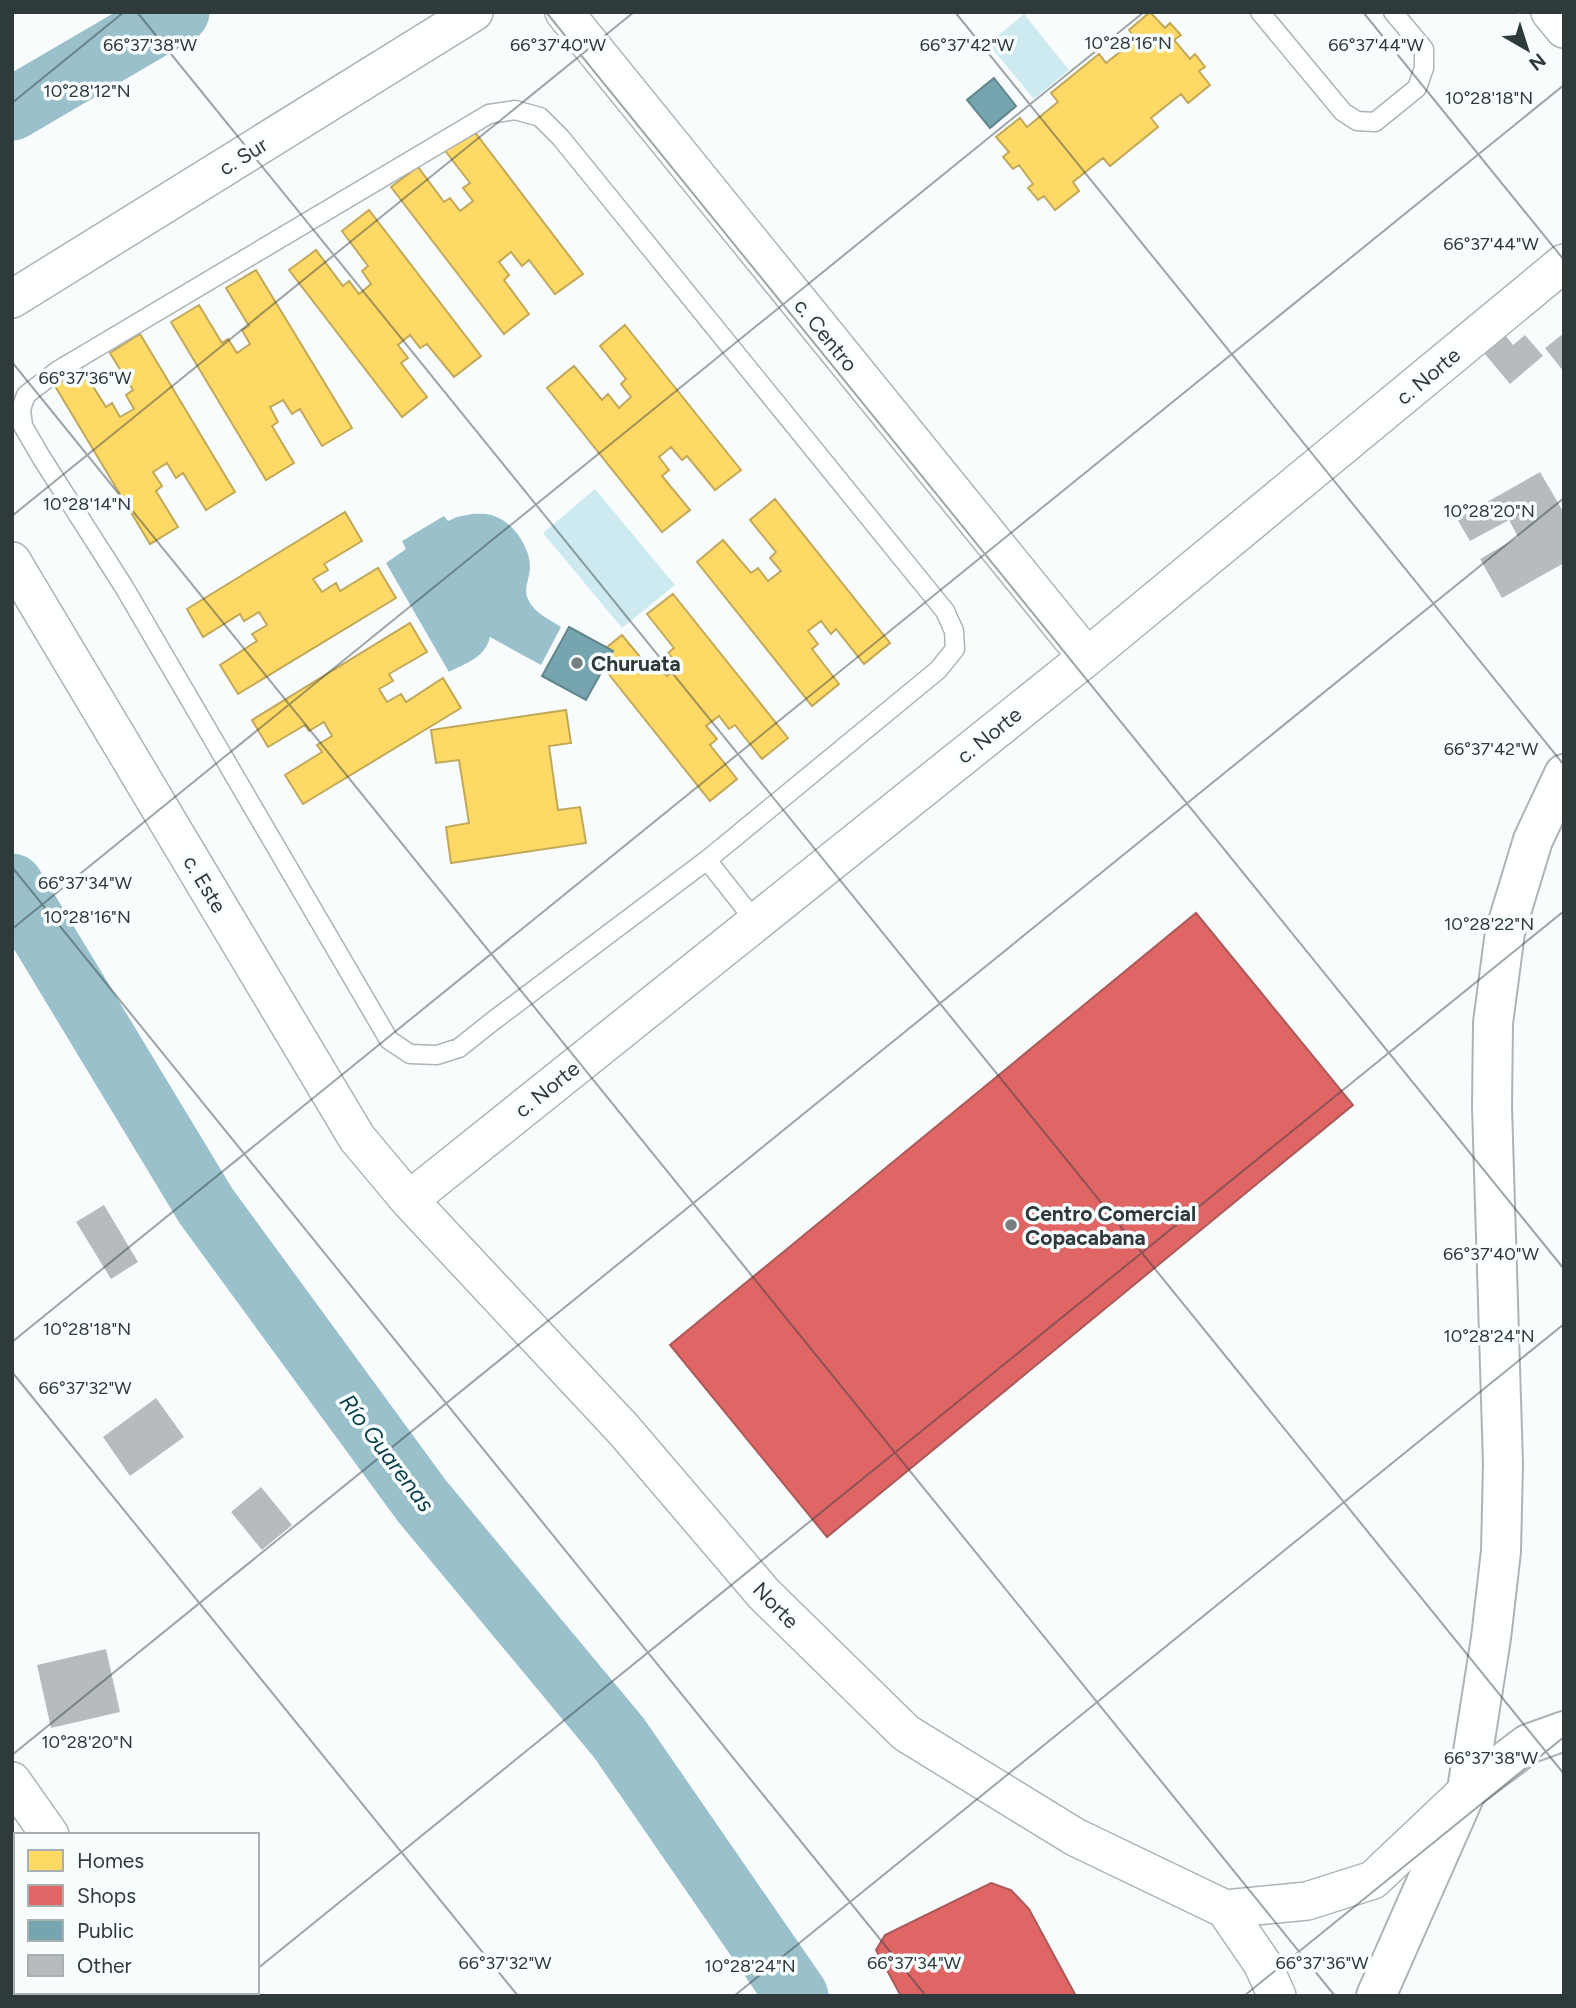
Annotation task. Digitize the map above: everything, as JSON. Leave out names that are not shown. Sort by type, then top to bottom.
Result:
[{"type":"main road","points":[[1376,1996],[1467,1790],[1491,1638],[1501,1551],[1503,1464],[1492,1107],[1493,1023],[1505,932],[1533,840],[1564,774]]},
{"type":"main road","points":[[1467,1790],[1528,1744],[1564,1731]]},
{"type":"street","name":"c. Sur","points":[[12,299],[474,12]]},
{"type":"street","name":"c. Centro","points":[[565,12],[1087,657]]},
{"type":"street","points":[[1549,12],[1564,29]]},
{"type":"street","name":"c. Norte","points":[[409,1200],[1087,657],[1564,263]]},
{"type":"street","name":"c. Este","points":[[12,561],[357,1138],[409,1200]]},
{"type":"street","name":"Norte","points":[[409,1200],[624,1430],[764,1594],[906,1733],[1075,1837],[1225,1909]]},
{"type":"street","points":[[12,1781],[49,1833]]},
{"type":"street","points":[[1277,1996],[1262,1964],[1225,1909],[1307,1900],[1373,1880],[1467,1790]]},
{"type":"lane","points":[[1260,12],[1343,112],[1357,121],[1375,122],[1417,88],[1424,68],[1424,49],[1393,12]]},
{"type":"lane","points":[[515,110],[540,117],[561,138],[945,611],[954,631],[956,649],[938,670],[707,860],[459,1048],[437,1055],[410,1054],[389,1040],[124,587],[23,426],[21,409],[26,395],[57,371],[489,114],[515,110]]},
{"type":"lane","points":[[707,860],[756,922]]},
{"type":"shaded area","points":[[1024,14],[1069,70],[1034,99],[988,44]]},
{"type":"shaded area","points":[[595,489],[675,585],[622,628],[543,533]]},
{"type":"shaded area","points":[[472,514],[489,514],[501,519],[514,530],[524,544],[530,567],[526,587],[528,599],[538,612],[561,627],[541,665],[490,637],[479,655],[449,672],[386,563],[406,549],[402,541],[444,516],[448,521]]},
{"type":"building: Homes","points":[[1150,12],[1165,28],[1170,23],[1181,35],[1174,40],[1190,59],[1195,54],[1205,67],[1199,71],[1210,85],[1188,103],[1181,94],[1151,118],[1158,127],[1110,166],[1103,158],[1073,182],[1079,191],[1055,210],[1044,196],[1038,200],[1028,188],[1033,184],[1019,165],[1013,169],[1003,157],[1009,152],[996,137],[1020,118],[1027,127],[1058,102],[1051,93],[1099,54],[1106,63],[1136,39],[1129,30]]},
{"type":"building: Homes","points":[[471,127],[583,274],[555,294],[529,260],[522,266],[511,252],[499,262],[509,275],[504,280],[529,314],[504,334],[391,187],[418,167],[444,202],[450,198],[460,211],[473,201],[463,188],[470,183],[443,148]]},
{"type":"building: Homes","points":[[369,210],[481,356],[454,377],[427,344],[420,348],[410,335],[398,345],[408,358],[401,363],[427,397],[402,417],[289,270],[316,250],[343,286],[349,281],[359,294],[371,284],[362,271],[368,266],[342,231]]},
{"type":"building: Homes","points":[[256,270],[352,428],[322,446],[300,409],[292,414],[283,400],[270,407],[278,422],[272,426],[294,463],[266,480],[171,322],[199,305],[222,343],[228,339],[237,353],[250,344],[242,330],[249,326],[226,288]]},
{"type":"building: Homes","points":[[625,325],[741,470],[715,490],[687,456],[682,460],[671,447],[659,457],[669,470],[662,476],[690,510],[662,532],[547,388],[574,366],[602,400],[608,394],[619,408],[631,397],[621,384],[626,379],[600,346]]},
{"type":"building: Homes","points":[[140,334],[235,492],[206,510],[183,473],[176,478],[167,463],[153,472],[162,486],[156,491],[178,527],[150,544],[55,386],[82,369],[106,407],[112,403],[120,417],[134,409],[126,395],[133,390],[110,353]]},
{"type":"building: Homes","points":[[775,499],[890,643],[864,664],[836,629],[831,634],[821,621],[808,631],[818,644],[812,649],[839,684],[812,706],[697,562],[723,540],[751,573],[758,568],[768,581],[781,571],[770,558],[776,552],[750,520]]},
{"type":"building: Homes","points":[[345,512],[362,541],[324,564],[328,570],[313,579],[322,592],[336,583],[340,591],[378,568],[396,598],[238,694],[220,665],[257,641],[252,634],[267,625],[259,612],[244,621],[240,614],[203,637],[187,609]]},
{"type":"building: Homes","points":[[673,594],[788,738],[762,759],[735,725],[729,729],[719,716],[706,726],[717,739],[710,745],[737,779],[710,801],[595,657],[622,635],[649,668],[656,663],[667,676],[679,666],[668,653],[674,648],[647,614]]},
{"type":"building: Homes","points":[[410,623],[427,652],[389,674],[393,681],[379,689],[387,702],[401,694],[406,702],[443,678],[461,708],[303,804],[285,775],[322,752],[317,745],[332,736],[324,722],[309,731],[305,725],[268,747],[252,720]]},
{"type":"building: Homes","points":[[566,710],[571,743],[549,746],[558,810],[580,807],[586,843],[451,863],[446,827],[469,823],[459,760],[436,763],[431,730]]},
{"type":"building: Shops","name":"Centro Comercial Copacabana","points":[[1196,913],[1353,1105],[827,1537],[670,1345]]},
{"type":"building: Shops","points":[[991,1883],[1011,1890],[1029,1909],[1076,1996],[901,1996],[876,1950],[885,1935]]},
{"type":"building: Public","points":[[994,78],[1016,106],[990,128],[967,100]]},
{"type":"building: Public","name":"Churuata","points":[[569,627],[613,651],[586,700],[542,676]]},
{"type":"building: Other","points":[[1564,333],[1564,372],[1545,348]]},
{"type":"building: Other","points":[[1525,335],[1543,356],[1510,384],[1484,353],[1506,336],[1513,345]]},
{"type":"building: Other","points":[[1540,472],[1564,513],[1564,563],[1502,598],[1480,559],[1518,537],[1509,520],[1470,541],[1457,519]]},
{"type":"building: Other","points":[[104,1205],[138,1262],[111,1279],[76,1222]]},
{"type":"building: Other","points":[[156,1398],[184,1437],[130,1476],[103,1437]]},
{"type":"building: Other","points":[[261,1487],[292,1525],[262,1550],[231,1512]]},
{"type":"building: Other","points":[[106,1649],[120,1712],[51,1728],[37,1665]]},
{"type":"building: Other","points":[[14,1840],[12,1884],[12,1841]]},
{"type":"building: Other","points":[[14,1943],[12,1988],[12,1944]]},
{"type":"building: Other","points":[[136,1994],[138,1996],[78,1996]]},
{"type":"waterway","name":"Río Guarenas","points":[[12,109],[178,12]]},
{"type":"waterway","name":"Río Guarenas","points":[[12,885],[206,1206],[422,1501],[619,1738],[797,1996]]},
{"type":"place","name":"Churuata","points":[[577,663]]},
{"type":"place","name":"Centro Comercial Copacabana","points":[[1011,1225]]}]
